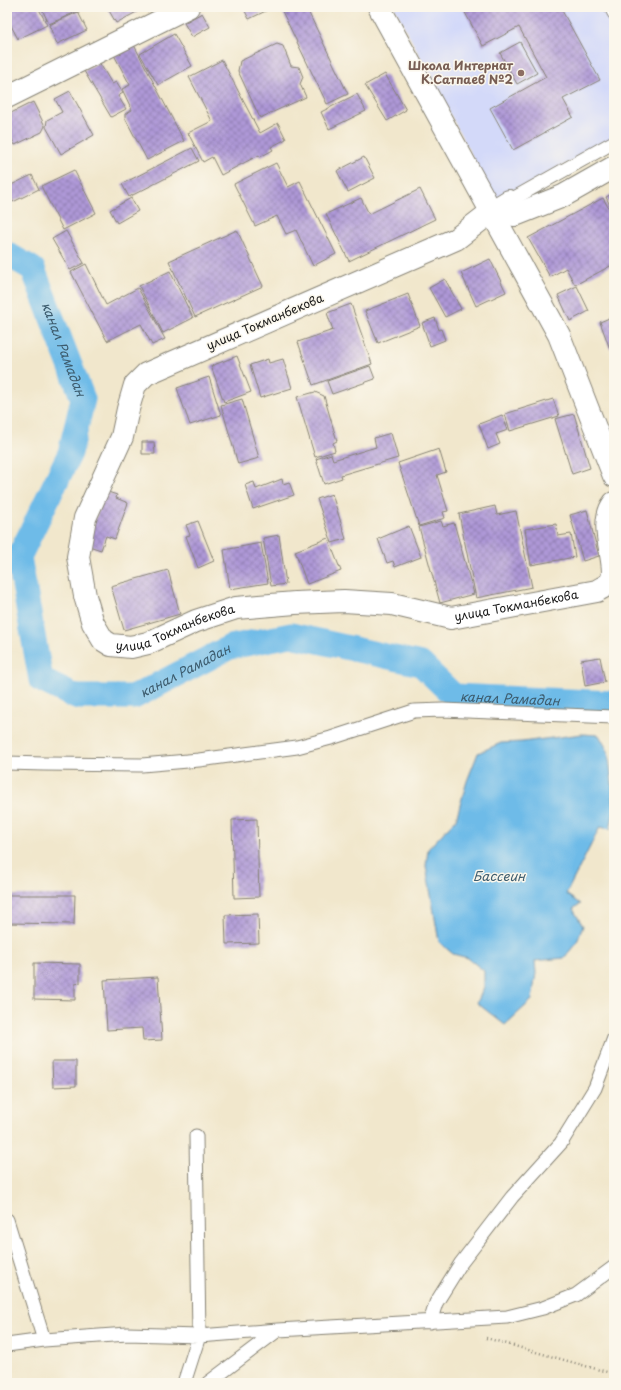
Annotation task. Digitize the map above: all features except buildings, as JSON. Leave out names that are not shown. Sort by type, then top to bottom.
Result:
[{"type":"street","points":[[7,97],[188,7]]},
{"type":"street","points":[[379,7],[500,206],[559,335],[614,476]]},
{"type":"street","points":[[500,206],[515,215],[563,196],[614,167]]},
{"type":"street","name":"улица Токманбекова","points":[[500,206],[456,239],[146,374],[136,385],[128,409],[122,436],[85,518],[78,557],[85,596],[93,622],[103,640],[111,645],[131,647],[148,643],[196,621],[236,608],[344,601],[392,604],[451,618],[597,591],[610,582],[614,573],[607,533],[608,515],[614,502]]},
{"type":"lane","points":[[611,7],[614,13]]},
{"type":"lane","points":[[500,206],[614,142]]},
{"type":"lane","points":[[7,763],[142,765],[199,760],[297,747],[331,738],[414,711],[443,710],[614,717]]},
{"type":"lane","points":[[430,1322],[436,1303],[461,1262],[512,1197],[561,1143],[595,1088],[614,1038]]},
{"type":"lane","points":[[184,1383],[199,1336],[196,1136]]},
{"type":"lane","points":[[7,1220],[44,1340]]},
{"type":"lane","points":[[7,1345],[44,1340],[127,1334],[199,1336],[507,1317],[543,1308],[576,1295],[614,1267]]},
{"type":"lane","points":[[208,1383],[278,1330]]},
{"type":"path","points":[[484,1337],[614,1374]]},
{"type":"shaded area","name":"Школа Интернат К.Сатпаев №2","points":[[394,7],[614,7],[614,139],[496,202]]},
{"type":"water","name":"Бассеин","points":[[582,734],[599,735],[608,751],[614,811],[610,829],[600,827],[566,894],[580,904],[573,909],[583,926],[577,942],[564,958],[535,961],[536,973],[532,1000],[505,1025],[477,1003],[484,987],[484,971],[468,958],[453,954],[439,942],[426,866],[428,849],[456,819],[467,781],[478,753],[501,743],[522,742]]},
{"type":"waterway","name":"канал Рамадан","points":[[7,254],[33,269],[83,399],[70,453],[19,557],[41,680],[76,697],[134,697],[230,647],[291,635],[421,664],[454,696],[614,703]]},
{"type":"place","name":"Школа Интернат К.Сатпаев №2","points":[[521,73]]}]
